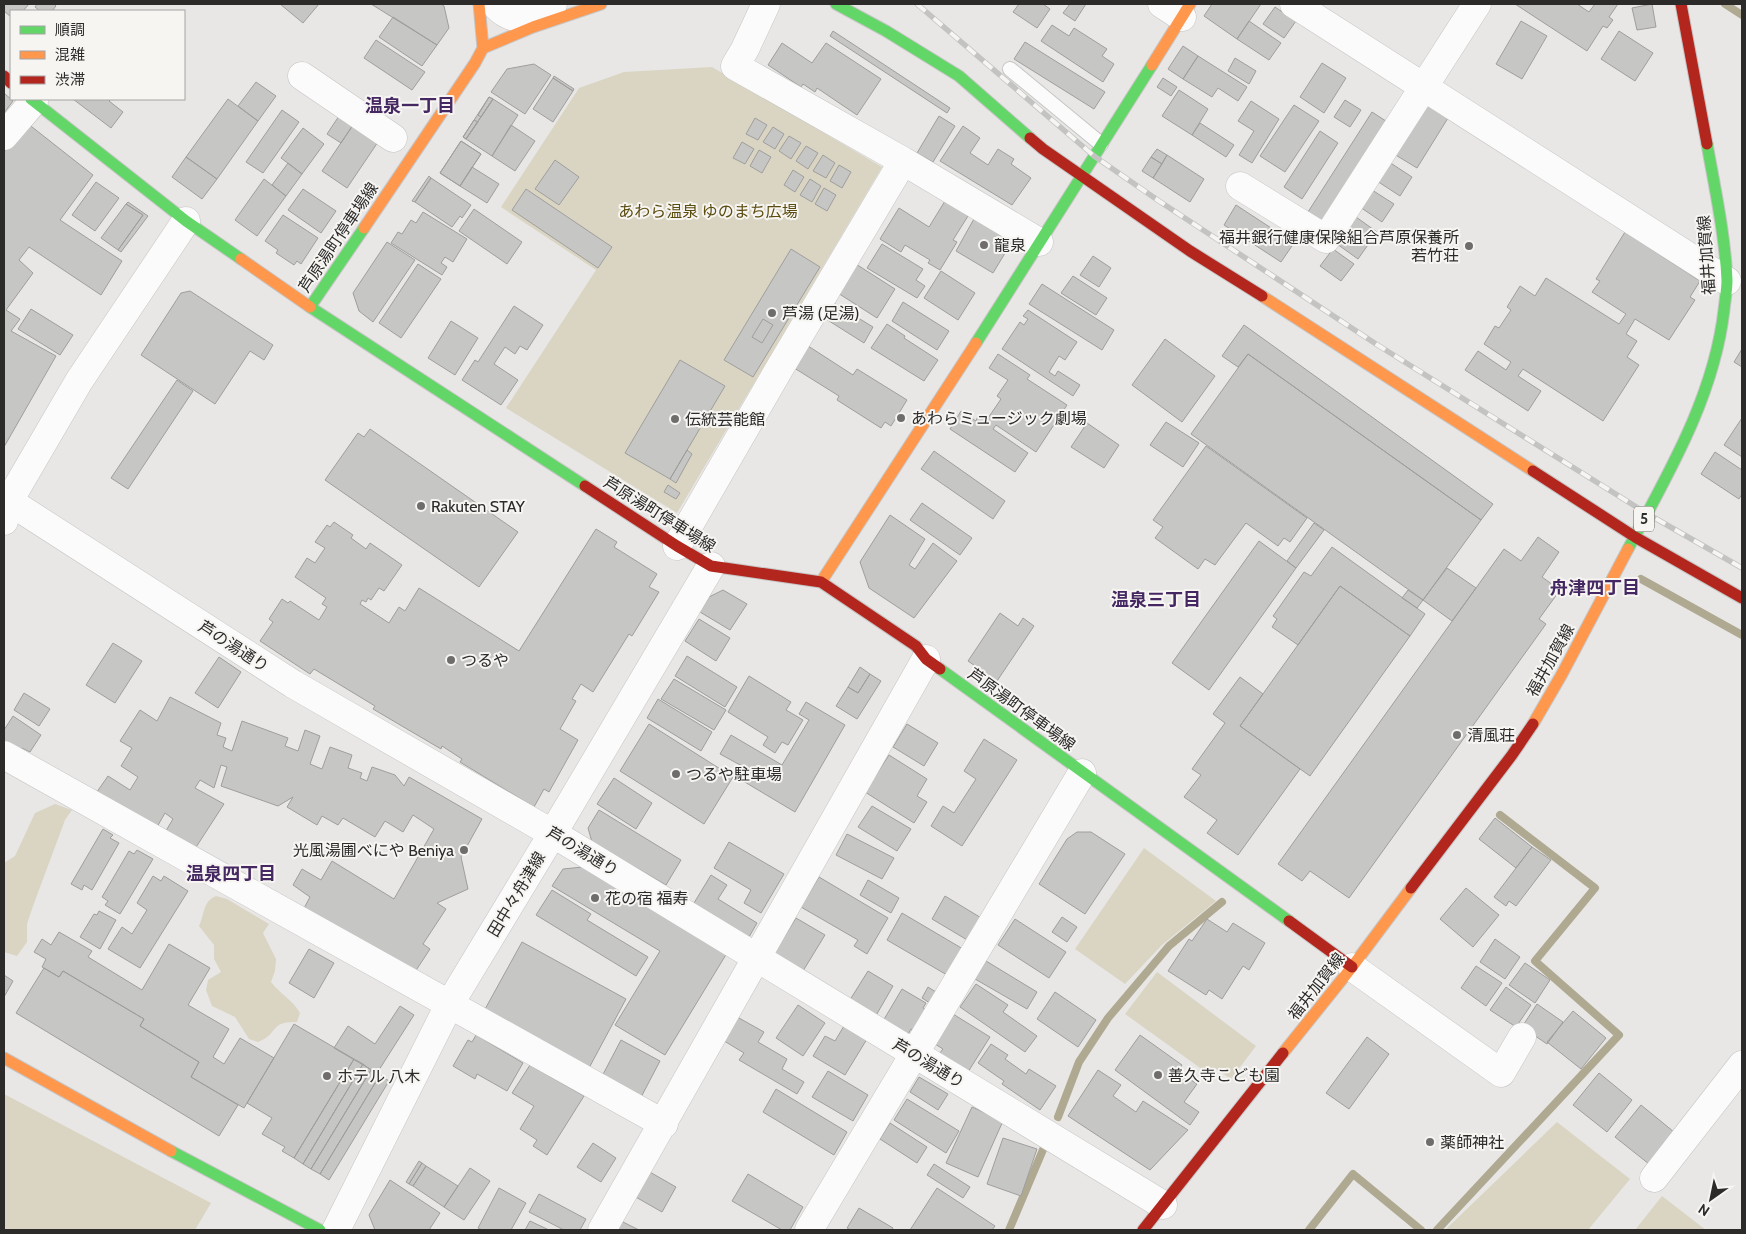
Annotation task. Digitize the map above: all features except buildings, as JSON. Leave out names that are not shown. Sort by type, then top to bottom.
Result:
[{"type":"main road","points":[[479,4],[483,48],[545,16],[601,4]]},
{"type":"main road","points":[[836,4],[886,31],[959,76],[1043,149],[1080,177],[1190,251],[1635,537],[1742,598]]},
{"type":"main road","name":"福井加賀線","points":[[1143,1230],[1352,967],[1512,755],[1534,722],[1635,537],[1671,467],[1706,389],[1721,336],[1731,283],[1681,4]]},
{"type":"main road","points":[[822,582],[975,346],[1101,144],[1178,8]]},
{"type":"main road","name":"芦原湯町停車場線","points":[[483,48],[475,63],[310,307],[677,546],[711,566],[822,582],[916,646],[926,659],[1352,967]]},
{"type":"main road","points":[[33,100],[186,221],[310,307]]},
{"type":"main road","points":[[4,1058],[140,1134],[320,1230]]},
{"type":"street","points":[[495,4],[503,12],[518,18],[545,16]]},
{"type":"street","points":[[766,4],[735,66],[903,160],[1039,242]]},
{"type":"street","points":[[1294,4],[1731,283]]},
{"type":"street","points":[[1240,186],[1326,239],[1477,4]]},
{"type":"street","points":[[302,76],[393,138]]},
{"type":"street","points":[[4,136],[33,100]]},
{"type":"street","points":[[677,546],[778,370],[903,160]]},
{"type":"street","points":[[5,507],[79,381],[186,221]]},
{"type":"street","name":"芦の湯通り","points":[[5,507],[293,684],[554,833],[1163,1205]]},
{"type":"street","name":"田中々舟津線","points":[[336,1230],[449,1005],[554,833],[711,566]]},
{"type":"street","points":[[602,1230],[664,1124],[756,957],[926,659]]},
{"type":"street","points":[[4,755],[664,1124]]},
{"type":"street","points":[[809,1230],[1082,773]]},
{"type":"street","points":[[1352,967],[1501,1073],[1522,1038]]},
{"type":"street","points":[[1654,1178],[1742,1065]]},
{"type":"lane","points":[[1010,69],[1101,144]]},
{"type":"green space","name":"あわら温泉 ゆのまち広場","points":[[712,67],[882,167],[677,513],[506,408],[596,270],[501,207],[579,88],[624,72]]},
{"type":"green space","points":[[55,804],[72,810],[65,820],[33,906],[27,924],[27,942],[17,956],[4,952],[4,863],[15,856],[35,813]]},
{"type":"green space","points":[[1144,848],[1216,901],[1162,945],[1125,984],[1075,949]]},
{"type":"green space","points":[[216,896],[227,899],[269,924],[263,933],[276,959],[275,971],[271,982],[294,1004],[300,1013],[297,1022],[288,1022],[278,1026],[265,1039],[258,1042],[249,1039],[235,1017],[212,1006],[206,990],[208,980],[221,972],[214,959],[214,945],[199,926],[206,905]]},
{"type":"green space","points":[[1157,972],[1256,1046],[1231,1079],[1215,1068],[1210,1075],[1125,1014]]},
{"type":"green space","points":[[4,1094],[211,1203],[195,1230],[4,1230]]},
{"type":"green space","points":[[1557,1122],[1630,1179],[1588,1230],[1445,1230]]},
{"type":"green space","points":[[1662,1196],[1706,1230],[1635,1230]]},
{"type":"waterway","points":[[1725,4],[1742,15]]},
{"type":"waterway","points":[[1641,579],[1742,635]]},
{"type":"waterway","points":[[1437,1230],[1619,1035],[1535,961],[1595,888],[1500,815]]},
{"type":"waterway","points":[[1058,1117],[1079,1062],[1108,1018],[1169,946],[1222,902]]},
{"type":"waterway","points":[[1009,1230],[1045,1145]]},
{"type":"waterway","points":[[1309,1230],[1353,1174],[1421,1230]]},
{"type":"railway","points":[[917,4],[1094,156],[1159,201],[1376,344],[1646,513],[1742,568]]},
{"type":"traffic: fast","points":[[836,4],[886,31],[959,76],[1030,138]]},
{"type":"traffic: fast","points":[[976,343],[1152,65]]},
{"type":"traffic: fast","points":[[32,100],[186,221],[241,259]]},
{"type":"traffic: fast","points":[[1628,549],[1687,434],[1700,404],[1719,342],[1727,280],[1726,263],[1707,144]]},
{"type":"traffic: fast","points":[[364,228],[310,307],[585,486]]},
{"type":"traffic: fast","points":[[940,669],[1289,921]]},
{"type":"traffic: fast","points":[[171,1151],[320,1230]]},
{"type":"traffic: slow","points":[[479,4],[483,48],[533,27],[601,4]]},
{"type":"traffic: slow","points":[[1152,65],[1190,4]]},
{"type":"traffic: slow","points":[[364,228],[475,63],[483,48]]},
{"type":"traffic: slow","points":[[241,259],[310,307]]},
{"type":"traffic: slow","points":[[1262,296],[1533,471]]},
{"type":"traffic: slow","points":[[821,582],[976,343]]},
{"type":"traffic: slow","points":[[1533,724],[1562,674],[1628,549]]},
{"type":"traffic: slow","points":[[1283,1053],[1352,967],[1411,888]]},
{"type":"traffic: slow","points":[[4,1058],[171,1151]]},
{"type":"traffic: jam","points":[[1681,4],[1707,144]]},
{"type":"traffic: jam","points":[[4,76],[10,82]]},
{"type":"traffic: jam","points":[[1030,138],[1190,251],[1262,296]]},
{"type":"traffic: jam","points":[[1533,471],[1635,537],[1742,598]]},
{"type":"traffic: jam","points":[[585,486],[711,566],[821,582],[916,646],[926,659],[940,669]]},
{"type":"traffic: jam","points":[[1411,888],[1512,755],[1533,724]]},
{"type":"traffic: jam","points":[[1289,921],[1352,967]]},
{"type":"traffic: jam","points":[[1143,1230],[1283,1053]]},
{"type":"place","name":"龍泉","points":[[984,245]]},
{"type":"place","name":"福井銀行健康保険組合芦原保養所 若竹荘","points":[[1469,246]]},
{"type":"place","name":"芦湯 (足湯)","points":[[772,313]]},
{"type":"place","name":"あわらミュージック劇場","points":[[901,418]]},
{"type":"place","name":"伝統芸能館","points":[[675,419]]},
{"type":"place","name":"Rakuten STAY","points":[[421,506]]},
{"type":"place","name":"つるや","points":[[451,660]]},
{"type":"place","name":"清風荘","points":[[1457,735]]},
{"type":"place","name":"つるや駐車場","points":[[676,774]]},
{"type":"place","name":"光風湯圃べにや Beniya","points":[[464,850]]},
{"type":"place","name":"花の宿 福寿","points":[[595,898]]},
{"type":"place","name":"善久寺こども園","points":[[1158,1075]]},
{"type":"place","name":"ホテル 八木","points":[[327,1076]]},
{"type":"place","name":"薬師神社","points":[[1430,1142]]},
{"type":"district","name":"温泉一丁目","points":[[410,106]]},
{"type":"district","name":"舟津四丁目","points":[[1595,588]]},
{"type":"district","name":"温泉三丁目","points":[[1156,600]]},
{"type":"district","name":"温泉四丁目","points":[[231,874]]}]
